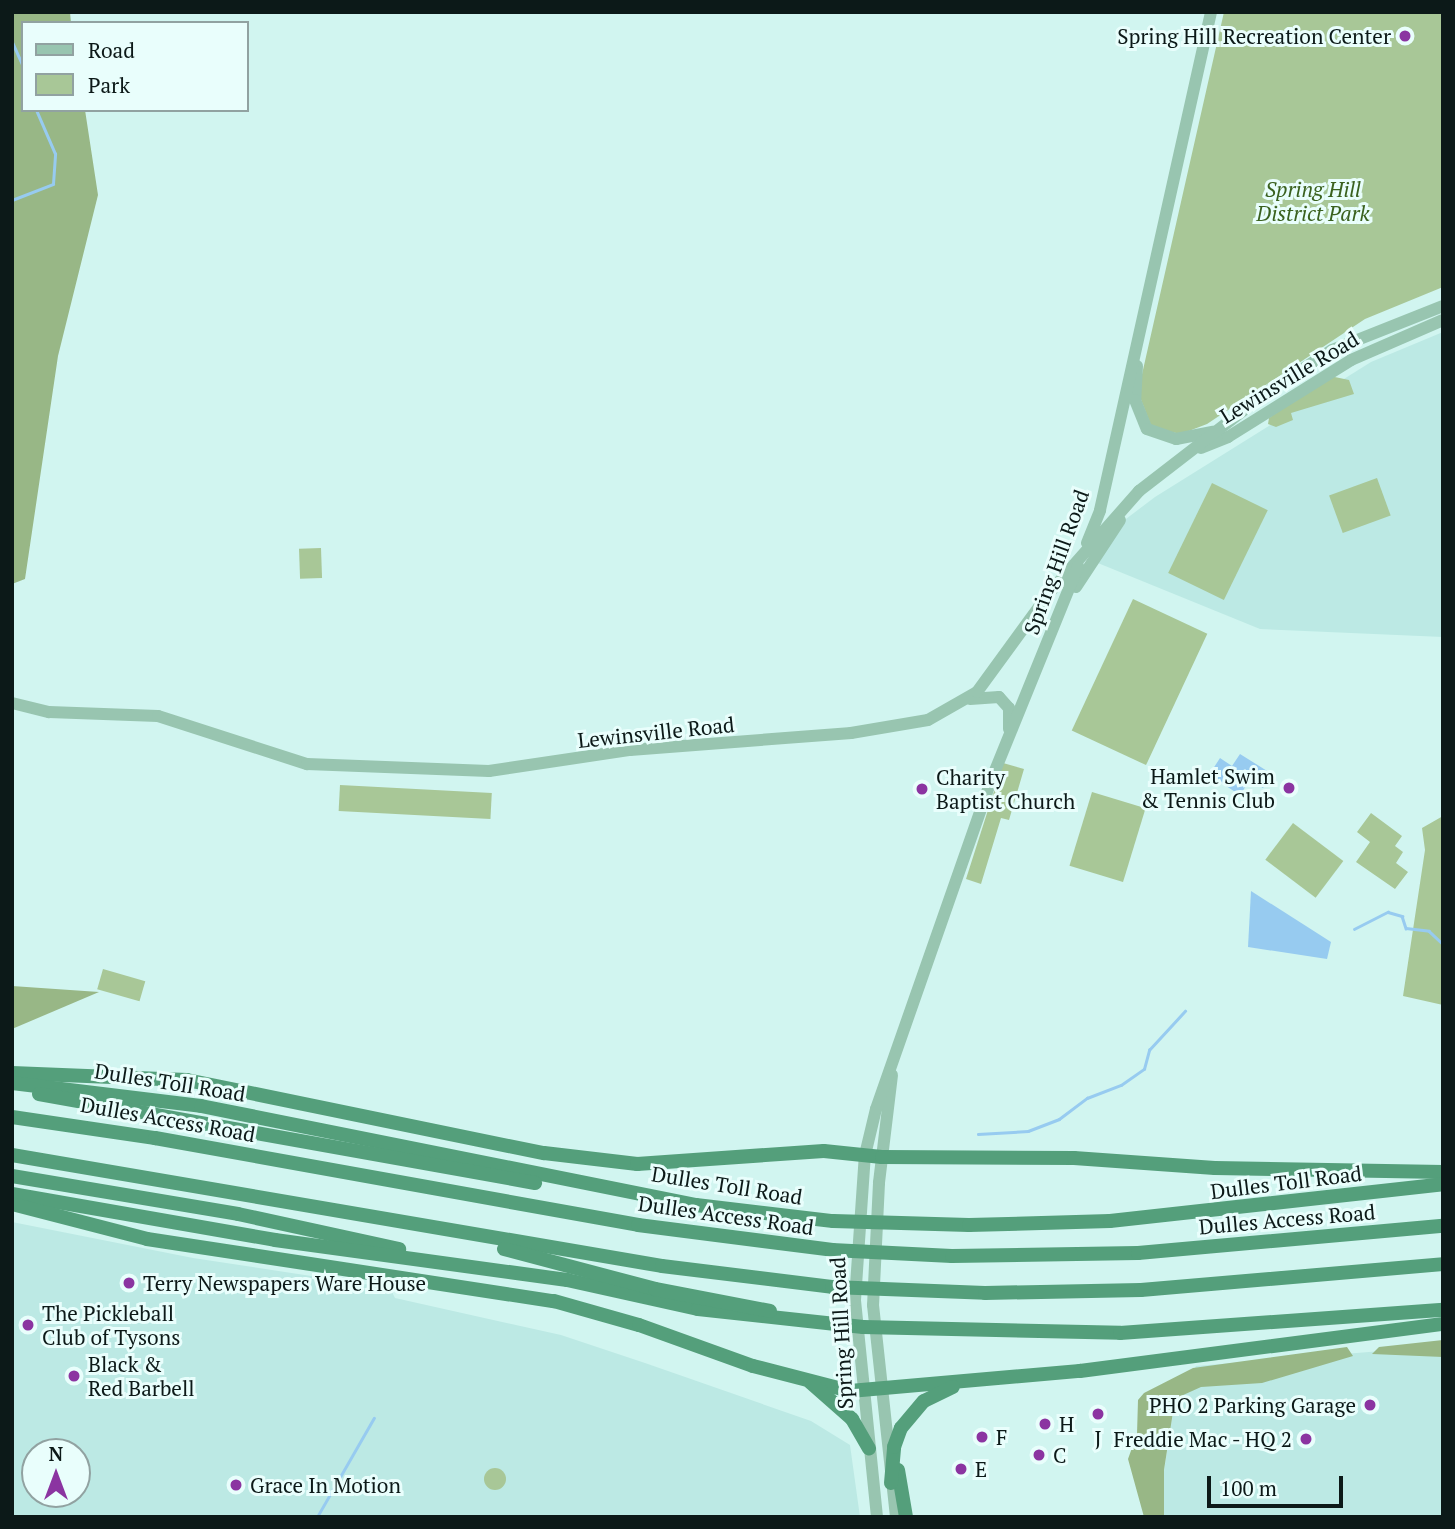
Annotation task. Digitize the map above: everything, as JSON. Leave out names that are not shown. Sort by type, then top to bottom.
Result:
[{"type":"highway","points":[[12,1073],[187,1080],[544,1153],[637,1164],[824,1151],[882,1157],[1074,1158],[1215,1168],[1443,1172]]},
{"type":"highway","name":"Dulles Toll Road","points":[[12,1083],[201,1106],[696,1205],[833,1221],[896,1224],[1122,1220],[1443,1184]]},
{"type":"highway","points":[[12,1089],[560,1188],[696,1205]]},
{"type":"highway","name":"Dulles Access Road","points":[[12,1117],[143,1136],[638,1225],[832,1250],[895,1254],[1139,1253],[1443,1226]]},
{"type":"highway","points":[[12,1155],[662,1266],[832,1286],[894,1290],[1141,1290],[1443,1265]]},
{"type":"highway","points":[[12,1176],[251,1217],[465,1265]]},
{"type":"highway","points":[[222,1192],[487,1245],[655,1289],[830,1325]]},
{"type":"highway","points":[[12,1194],[275,1240],[566,1280],[698,1309],[830,1325],[894,1329],[1120,1333],[1443,1310]]},
{"type":"highway","points":[[12,1204],[147,1239],[555,1301],[809,1381],[863,1390],[964,1383],[1443,1324]]},
{"type":"highway","points":[[1378,1233],[1443,1220]]},
{"type":"highway","points":[[809,1381],[852,1419],[869,1449]]},
{"type":"highway","points":[[891,1483],[897,1438],[924,1401],[964,1383]]},
{"type":"highway","points":[[897,1438],[906,1517]]},
{"type":"main road","name":"Spring Hill Road","points":[[874,1517],[855,1264],[865,1155],[1006,742],[1100,510],[1211,12]]},
{"type":"main road","name":"Lewinsville Road","points":[[12,703],[49,712],[158,716],[307,764],[489,771],[630,750],[910,725],[970,699],[1084,553],[1139,491],[1194,451],[1214,432],[1267,393],[1357,339],[1443,306]]},
{"type":"main road","name":"Lewinsville Road","points":[[1194,451],[1258,418],[1350,360],[1443,320]]},
{"type":"main road","points":[[1350,360],[1357,339]]},
{"type":"main road","points":[[1136,347],[1135,400],[1147,429],[1176,439],[1214,432]]},
{"type":"main road","points":[[1258,418],[1259,405],[1267,393]]},
{"type":"main road","points":[[1049,637],[1077,584],[1139,491]]},
{"type":"main road","points":[[970,699],[991,695],[1004,702],[1011,716],[1006,742]]},
{"type":"main road","name":"Spring Hill Road","points":[[893,1067],[873,1266],[879,1389],[896,1517]]},
{"type":"shaded area","points":[[1443,332],[1443,637],[1260,629],[1088,559],[1118,525],[1155,497],[1371,362]]},
{"type":"shaded area","points":[[1240,754],[1272,774],[1263,788],[1250,780],[1240,795],[1209,775],[1220,758],[1232,766]]},
{"type":"shaded area","points":[[1251,891],[1331,942],[1327,959],[1248,947]]},
{"type":"shaded area","points":[[12,1222],[193,1258],[390,1288],[395,1298],[561,1335],[645,1363],[811,1421],[850,1445],[860,1517],[12,1517]]},
{"type":"shaded area","points":[[1443,1346],[1443,1517],[1164,1517],[1164,1471],[1173,1412],[1196,1366]]},
{"type":"green space","points":[[12,12],[70,12],[71,21],[21,21],[21,112],[85,112],[98,195],[58,356],[25,579],[12,584]]},
{"type":"green space","name":"Spring Hill District Park","points":[[1224,12],[1443,12],[1443,287],[1365,319],[1207,424],[1181,434],[1152,428],[1138,392]]},
{"type":"green space","points":[[1330,376],[1349,380],[1354,394],[1291,413],[1293,420],[1276,427],[1268,424],[1269,418]]},
{"type":"green space","points":[[1377,478],[1391,516],[1343,533],[1329,495]]},
{"type":"green space","points":[[1212,483],[1268,510],[1224,600],[1168,573]]},
{"type":"green space","points":[[321,548],[322,578],[300,579],[299,549]]},
{"type":"green space","points":[[1133,599],[1207,634],[1146,765],[1072,730]]},
{"type":"green space","points":[[1003,763],[1024,769],[1009,820],[1001,818],[981,884],[966,879]]},
{"type":"green space","points":[[340,785],[492,793],[490,819],[339,811]]},
{"type":"green space","points":[[1092,792],[1146,808],[1123,882],[1069,866]]},
{"type":"green space","points":[[1371,813],[1402,836],[1395,846],[1403,852],[1396,863],[1408,872],[1395,889],[1356,862],[1370,842],[1357,832]]},
{"type":"green space","points":[[1443,816],[1443,1005],[1403,996],[1425,850],[1422,828]]},
{"type":"green space","points":[[1293,823],[1343,861],[1316,898],[1265,860]]},
{"type":"green space","points":[[103,969],[145,981],[140,1001],[97,989]]},
{"type":"green space","points":[[12,986],[99,992],[12,1029]]},
{"type":"green space","points":[[1443,1340],[1443,1357],[1372,1354],[1379,1347]]},
{"type":"green space","points":[[1347,1347],[1353,1356],[1262,1383],[1201,1387],[1181,1396],[1173,1412],[1164,1470],[1164,1517],[1144,1517],[1128,1459],[1137,1434],[1138,1400],[1144,1393],[1193,1368]]},
{"type":"green space","points":[[495,1468],[503,1471],[506,1479],[503,1487],[495,1490],[487,1487],[484,1479],[487,1471]]},
{"type":"waterway","points":[[12,41],[21,61]]},
{"type":"waterway","points":[[12,200],[53,184],[55,154],[37,112]]},
{"type":"waterway","points":[[1354,929],[1388,912],[1402,916],[1406,928],[1429,931],[1443,944]]},
{"type":"waterway","points":[[978,1134],[1028,1131],[1059,1119],[1087,1098],[1121,1085],[1144,1069],[1149,1050],[1185,1011]]},
{"type":"waterway","points":[[317,1517],[374,1418]]},
{"type":"place","name":"Spring Hill Recreation Center","points":[[1405,36]]},
{"type":"place","name":"Hamlet Swim & Tennis Club","points":[[1289,788]]},
{"type":"place","name":"Charity Baptist Church","points":[[922,789]]},
{"type":"place","name":"Terry Newspapers Ware House","points":[[129,1283]]},
{"type":"place","name":"The Pickleball Club of Tysons","points":[[28,1325]]},
{"type":"place","name":"Black & Red Barbell","points":[[74,1376]]},
{"type":"place","name":"PHO 2 Parking Garage","points":[[1370,1405]]},
{"type":"place","name":"J","points":[[1098,1414]]},
{"type":"place","name":"H","points":[[1045,1424]]},
{"type":"place","name":"F","points":[[982,1437]]},
{"type":"place","name":"Freddie Mac - HQ 2","points":[[1306,1439]]},
{"type":"place","name":"C","points":[[1039,1455]]},
{"type":"place","name":"E","points":[[961,1469]]},
{"type":"place","name":"Grace In Motion","points":[[236,1485]]}]
